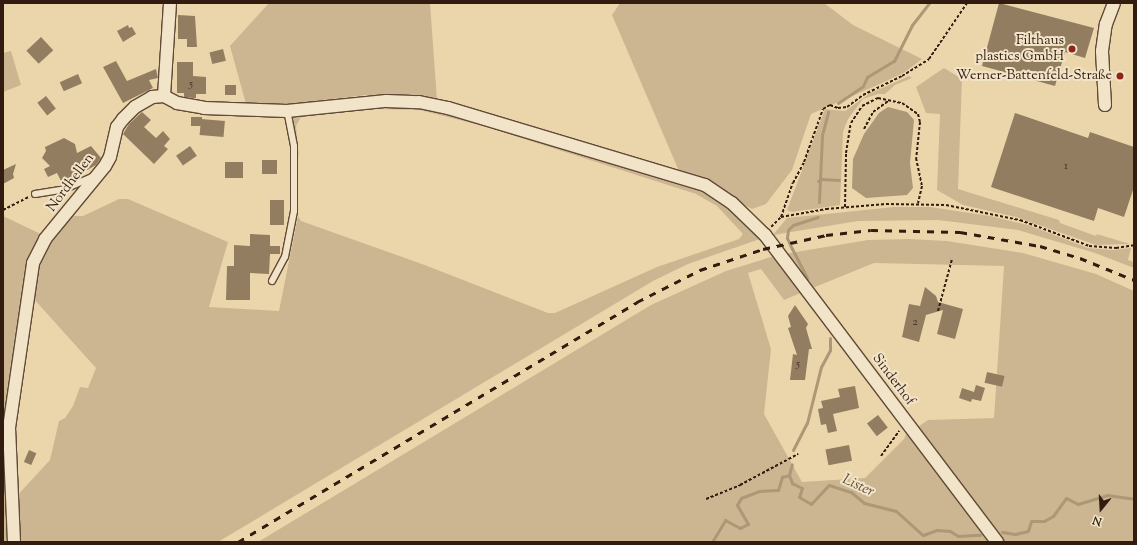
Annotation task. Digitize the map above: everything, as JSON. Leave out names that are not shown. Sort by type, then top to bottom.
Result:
[{"type":"street","points":[[170,3],[164,96],[177,103],[204,108],[287,111]]},
{"type":"street","points":[[1105,105],[1102,51],[1106,24],[1114,3]]},
{"type":"street","name":"Nordhellen","points":[[14,542],[9,428],[30,274],[38,251],[45,239],[81,198],[95,176],[110,157],[117,127],[123,118],[135,107],[152,97],[164,96]]},
{"type":"street","name":"Sinderhof","points":[[287,111],[386,100],[419,102],[448,108],[705,185],[732,203],[765,235],[997,542]]},
{"type":"lane","points":[[272,281],[285,256],[294,211],[294,146],[287,111]]},
{"type":"lane","points":[[35,194],[65,189],[95,176]]},
{"type":"path","points":[[765,235],[781,217],[793,183],[804,162],[822,109],[830,105],[838,108],[847,107],[863,95],[902,76],[929,59],[967,3]]},
{"type":"path","points":[[845,207],[846,153],[851,123],[862,106],[871,100],[889,100],[913,108],[918,114],[920,122],[916,158],[922,186],[918,204]]},
{"type":"path","points":[[864,129],[873,112],[889,100]]},
{"type":"path","points":[[3,210],[35,194]]},
{"type":"path","points":[[781,217],[845,207],[918,204],[985,211],[1020,220],[1089,246],[1116,248],[1134,245]]},
{"type":"path","points":[[938,311],[952,258]]},
{"type":"path","points":[[881,456],[907,424]]},
{"type":"path","points":[[706,499],[740,485],[798,454]]},
{"type":"shaded area","points":[[269,3],[430,3],[437,100],[413,95],[366,95],[282,105],[246,104],[230,46]]},
{"type":"shaded area","points":[[620,3],[824,3],[853,25],[922,59],[905,72],[811,114],[792,170],[766,204],[752,209],[679,171],[612,15]]},
{"type":"shaded area","points":[[11,51],[21,85],[3,92],[3,53]]},
{"type":"shaded area","points":[[944,68],[962,79],[958,189],[1059,220],[1060,223],[1096,236],[1097,234],[1130,244],[1096,245],[1016,217],[963,205],[937,190],[940,114],[926,113],[916,87]]},
{"type":"shaded area","points":[[909,76],[912,78],[895,85],[885,94],[878,94],[863,99],[848,119],[843,132],[840,205],[792,212],[787,210],[825,109],[845,111],[869,94]]},
{"type":"shaded area","points":[[391,104],[443,111],[704,190],[720,199],[749,224],[760,239],[688,264],[653,281],[218,542],[18,542],[14,499],[50,460],[59,421],[65,418],[73,406],[80,387],[88,388],[96,368],[33,298],[39,254],[68,216],[83,216],[119,199],[128,199],[228,242],[209,307],[279,311],[298,216],[301,221],[422,264],[548,313],[555,313],[657,267],[739,239],[743,234],[717,206],[696,194],[487,127],[420,110],[373,109],[301,117],[296,126],[299,159],[292,129],[293,115]]},
{"type":"shaded area","points":[[888,107],[907,112],[914,120],[910,163],[913,188],[907,195],[866,198],[852,188],[853,159],[864,134],[879,113]]},
{"type":"shaded area","points":[[894,207],[930,207],[990,216],[1028,225],[1088,248],[1113,250],[1131,248],[1128,260],[1134,262],[1134,268],[1095,253],[1018,230],[938,220],[858,221],[773,235],[787,218]]},
{"type":"shaded area","points":[[3,216],[45,236],[33,255],[7,423],[10,542],[3,542]]},
{"type":"shaded area","points":[[909,239],[947,241],[1023,253],[1096,274],[1134,291],[1134,542],[1003,542],[915,429],[928,420],[994,418],[1004,266],[874,263],[810,289],[784,254],[868,240]]},
{"type":"shaded area","points":[[774,256],[803,292],[784,300],[761,269],[748,273],[771,349],[764,414],[802,482],[865,478],[904,439],[906,434],[912,434],[990,542],[258,542],[651,305],[726,271]]},
{"type":"building","points":[[999,3],[1094,28],[1085,58],[1065,52],[1055,86],[982,66]]},
{"type":"building","points":[[178,15],[195,16],[197,47],[187,47],[187,39],[178,39]]},
{"type":"building","points":[[128,25],[129,28],[132,27],[136,34],[123,42],[117,31]]},
{"type":"building","points":[[41,37],[53,50],[39,64],[26,51]]},
{"type":"building","points":[[223,49],[226,61],[212,64],[209,52]]},
{"type":"building","points":[[116,61],[127,81],[156,69],[158,78],[149,80],[153,88],[123,103],[103,67]]},
{"type":"building","points":[[177,62],[193,62],[193,76],[206,77],[206,94],[196,94],[196,98],[193,98],[184,97],[184,93],[177,93]]},
{"type":"building","points":[[78,74],[82,83],[64,91],[60,82]]},
{"type":"building","points":[[225,85],[236,85],[236,95],[225,95]]},
{"type":"building","points":[[46,96],[56,109],[47,115],[37,103]]},
{"type":"building","points":[[142,112],[151,120],[144,127],[156,138],[163,131],[170,139],[164,146],[168,149],[154,164],[123,134],[129,124]]},
{"type":"building","points":[[1015,113],[1088,138],[1090,132],[1134,147],[1134,187],[1124,217],[1098,208],[1094,221],[991,187]]},
{"type":"building","points":[[191,117],[202,117],[202,126],[191,126]]},
{"type":"building","points":[[201,119],[225,121],[224,137],[200,135]]},
{"type":"building","points":[[64,138],[75,144],[77,153],[91,146],[101,158],[96,165],[82,173],[83,176],[63,185],[57,173],[48,177],[44,169],[50,166],[42,158],[46,151],[45,147]]},
{"type":"building","points":[[190,146],[197,156],[183,166],[176,156]]},
{"type":"building","points":[[262,160],[277,160],[277,174],[262,174]]},
{"type":"building","points":[[225,162],[243,162],[243,178],[225,178]]},
{"type":"building","points":[[16,164],[13,174],[14,178],[3,184],[3,170]]},
{"type":"building","points":[[270,200],[284,200],[284,225],[270,225]]},
{"type":"building","points":[[250,234],[270,235],[270,246],[280,246],[280,254],[270,254],[269,274],[250,273],[250,300],[226,300],[227,266],[234,266],[234,245],[250,246]]},
{"type":"building","points":[[925,287],[936,296],[938,302],[963,309],[955,339],[937,334],[943,310],[926,315],[919,342],[902,337],[909,304],[920,306]]},
{"type":"building","points":[[795,305],[808,324],[806,328],[812,349],[809,349],[805,380],[790,380],[793,354],[797,355],[788,328],[791,327],[788,316]]},
{"type":"building","points":[[987,372],[1005,376],[1002,387],[985,383]]},
{"type":"building","points":[[976,385],[985,388],[981,401],[972,399],[971,402],[959,398],[962,388],[974,392]]},
{"type":"building","points":[[855,386],[859,408],[833,414],[837,431],[828,433],[826,424],[821,425],[818,409],[823,408],[821,401],[840,397],[838,389]]},
{"type":"building","points":[[878,415],[888,428],[877,436],[867,424]]},
{"type":"building","points":[[849,445],[852,461],[828,465],[825,450]]},
{"type":"building","points":[[29,450],[36,453],[31,465],[24,462]]},
{"type":"waterway","points":[[838,103],[863,86],[867,77],[894,61],[912,25],[929,3]]},
{"type":"waterway","points":[[819,202],[822,135],[828,112]]},
{"type":"waterway","points":[[818,181],[821,179],[839,180]]},
{"type":"waterway","points":[[807,278],[787,238],[788,230],[793,225],[818,217]]},
{"type":"waterway","points":[[793,450],[807,423],[821,367],[830,350],[830,338]]},
{"type":"waterway","points":[[789,475],[792,464]]},
{"type":"waterway","name":"Lister","points":[[712,542],[725,520],[740,528],[748,524],[737,505],[741,498],[759,491],[778,490],[782,477],[789,475],[792,483],[802,488],[799,497],[811,504],[829,485],[851,492],[864,503],[896,511],[923,535],[937,530],[950,531],[958,536],[980,535]]},
{"type":"waterway","name":"Lister","points":[[1002,532],[1015,534],[1028,531],[1031,521],[1044,521],[1053,516],[1066,498],[1078,504],[1107,495],[1134,499]]},
{"type":"railway","points":[[238,542],[637,302],[700,270],[763,249],[826,235],[871,230],[960,232],[1040,246],[1080,258],[1134,280]]},
{"type":"place","name":"Filthaus plastics GmbH","points":[[1072,49]]},
{"type":"place","name":"Werner-Battenfeld-Straße","points":[[1120,76]]}]
